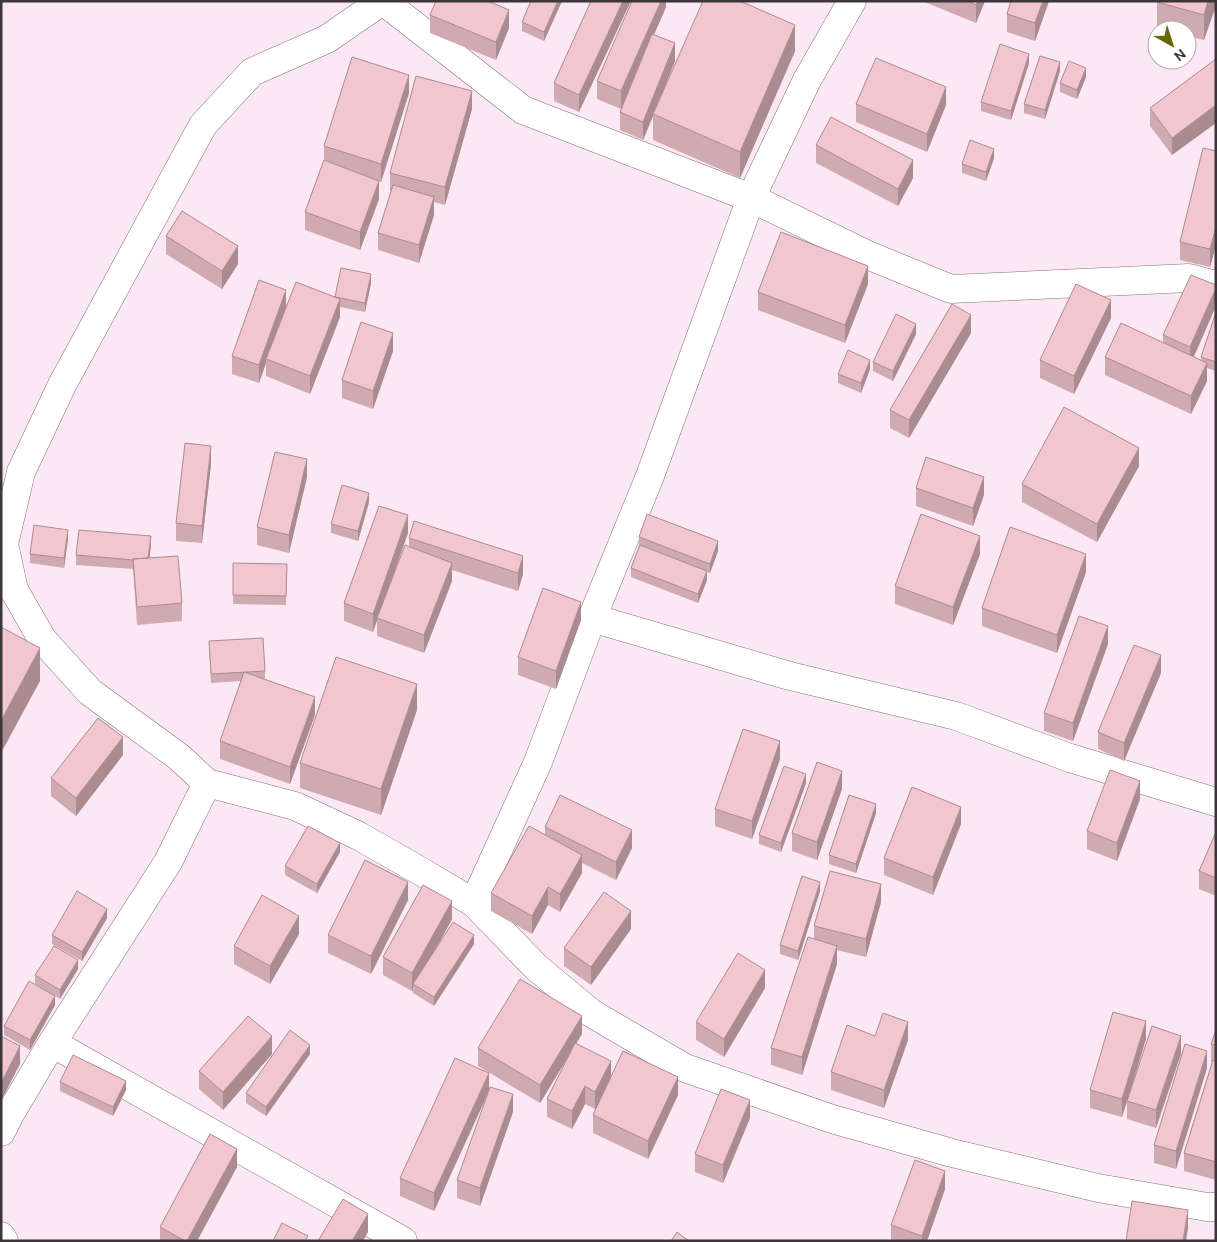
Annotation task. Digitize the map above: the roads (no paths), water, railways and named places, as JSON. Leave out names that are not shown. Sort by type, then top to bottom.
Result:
[{"type":"street","points":[[1216,285],[1189,278],[951,289],[870,256],[752,198],[523,110],[383,1],[328,39],[252,72],[203,125],[58,394],[22,472],[4,544],[14,590],[42,639],[90,692],[179,757],[207,783],[295,806],[360,836],[474,903],[536,968],[592,1013],[685,1068],[832,1119],[952,1153],[1098,1188],[1216,1207]]},
{"type":"street","points":[[474,903],[538,762],[592,618],[650,476],[752,198],[807,80],[852,1]]},
{"type":"street","points":[[592,618],[790,676],[956,716],[1070,758],[1216,802]]},
{"type":"street","points":[[1,1132],[52,1043],[168,862],[207,783]]},
{"type":"street","points":[[52,1043],[403,1241]]},
{"type":"street","points":[[1,1236],[4,1241]]}]
